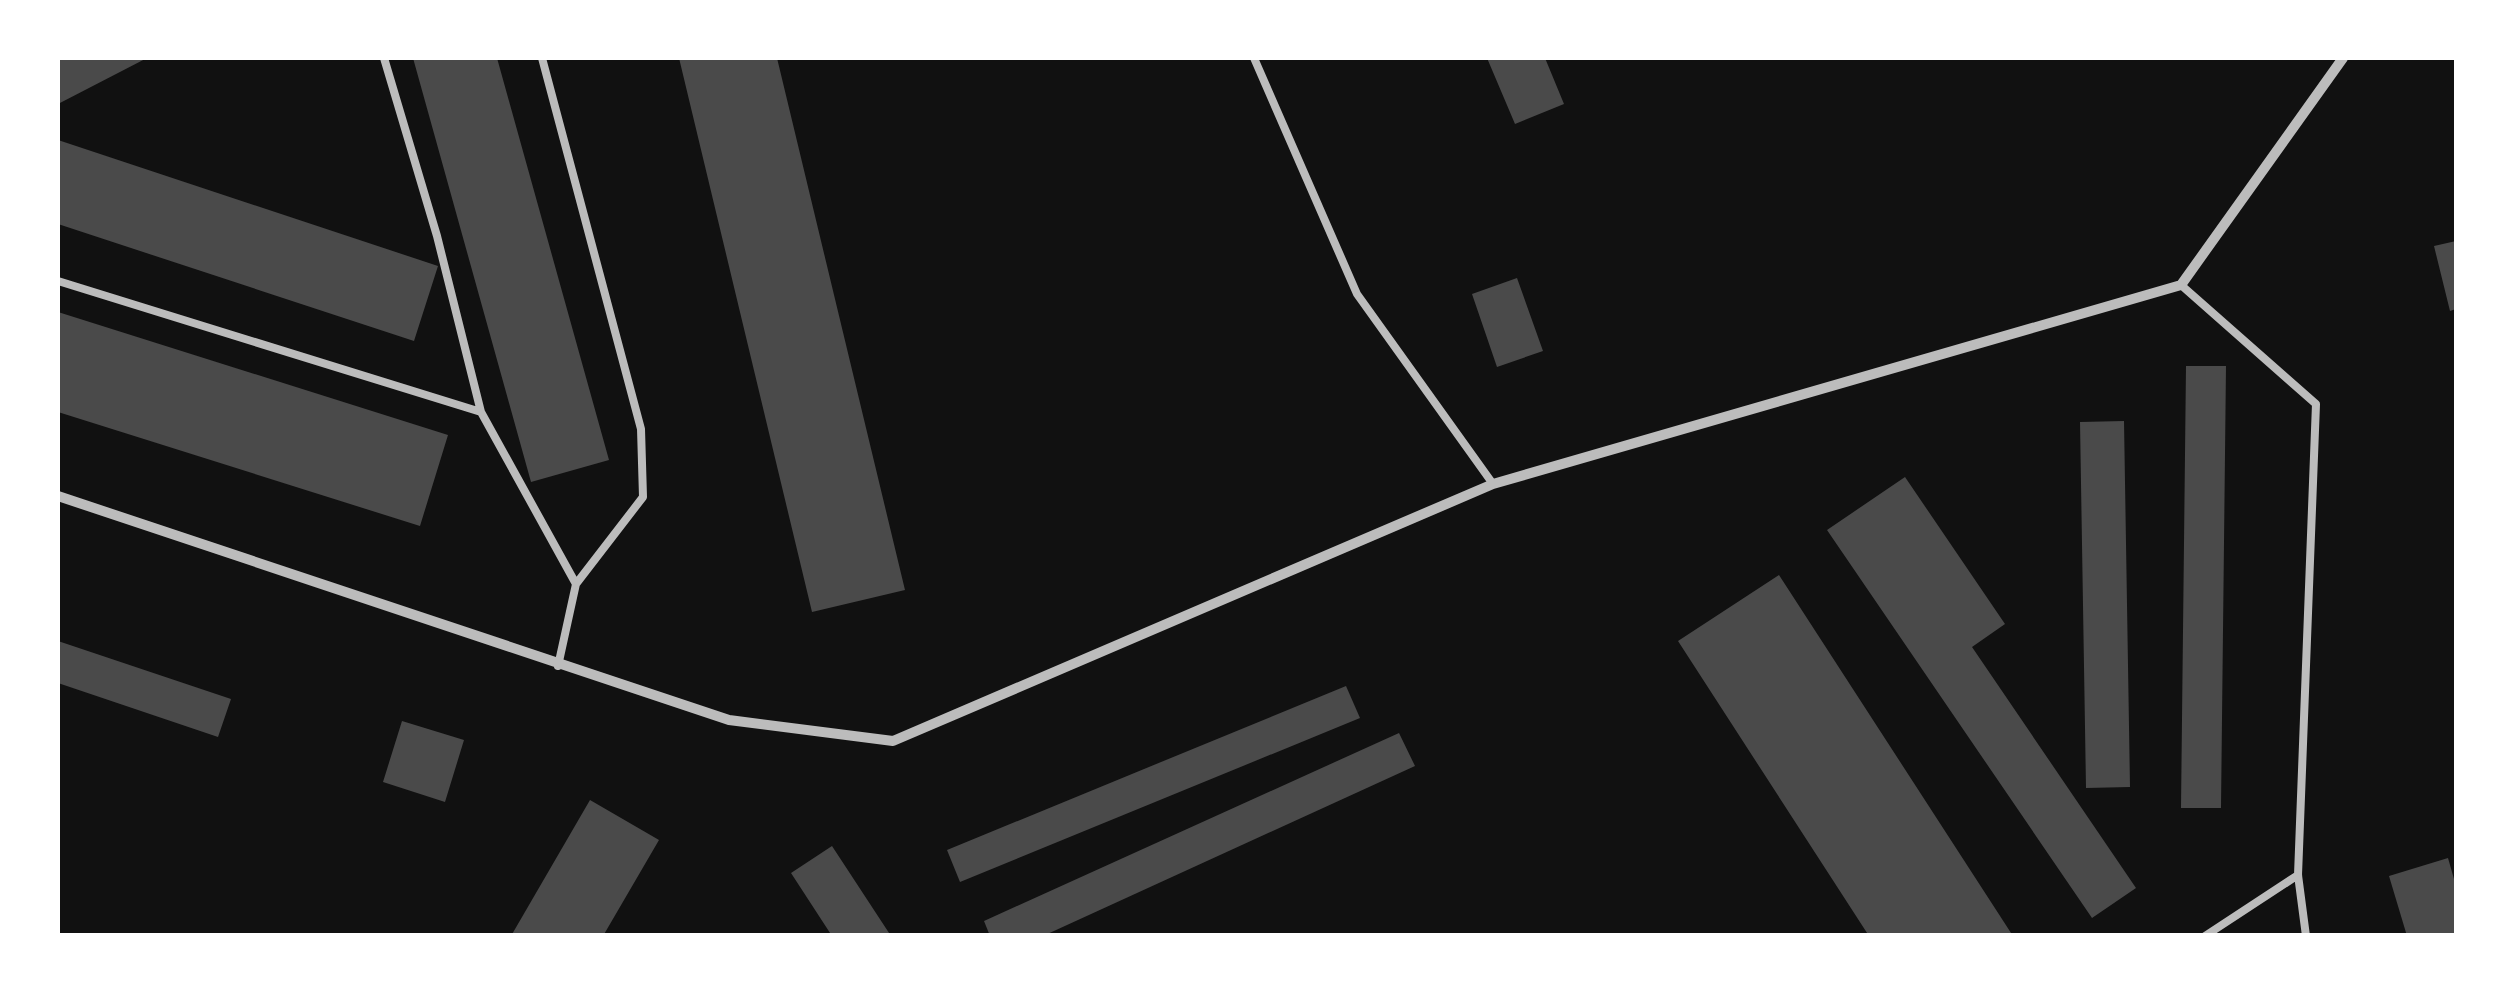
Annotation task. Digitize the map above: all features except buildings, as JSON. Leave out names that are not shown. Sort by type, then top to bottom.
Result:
[{"type":"street","points":[[58,496],[729,720],[893,741],[1494,484],[2181,284],[2344,58]]},
{"type":"lane","points":[[384,58],[437,236],[481,412],[576,584]]},
{"type":"lane","points":[[542,58],[641,429],[643,497],[576,584],[558,666]]},
{"type":"lane","points":[[1254,58],[1358,294],[1494,484]]},
{"type":"lane","points":[[58,280],[481,412]]},
{"type":"lane","points":[[2181,284],[2316,404],[2298,875],[2306,936]]},
{"type":"lane","points":[[2206,936],[2298,875]]}]
